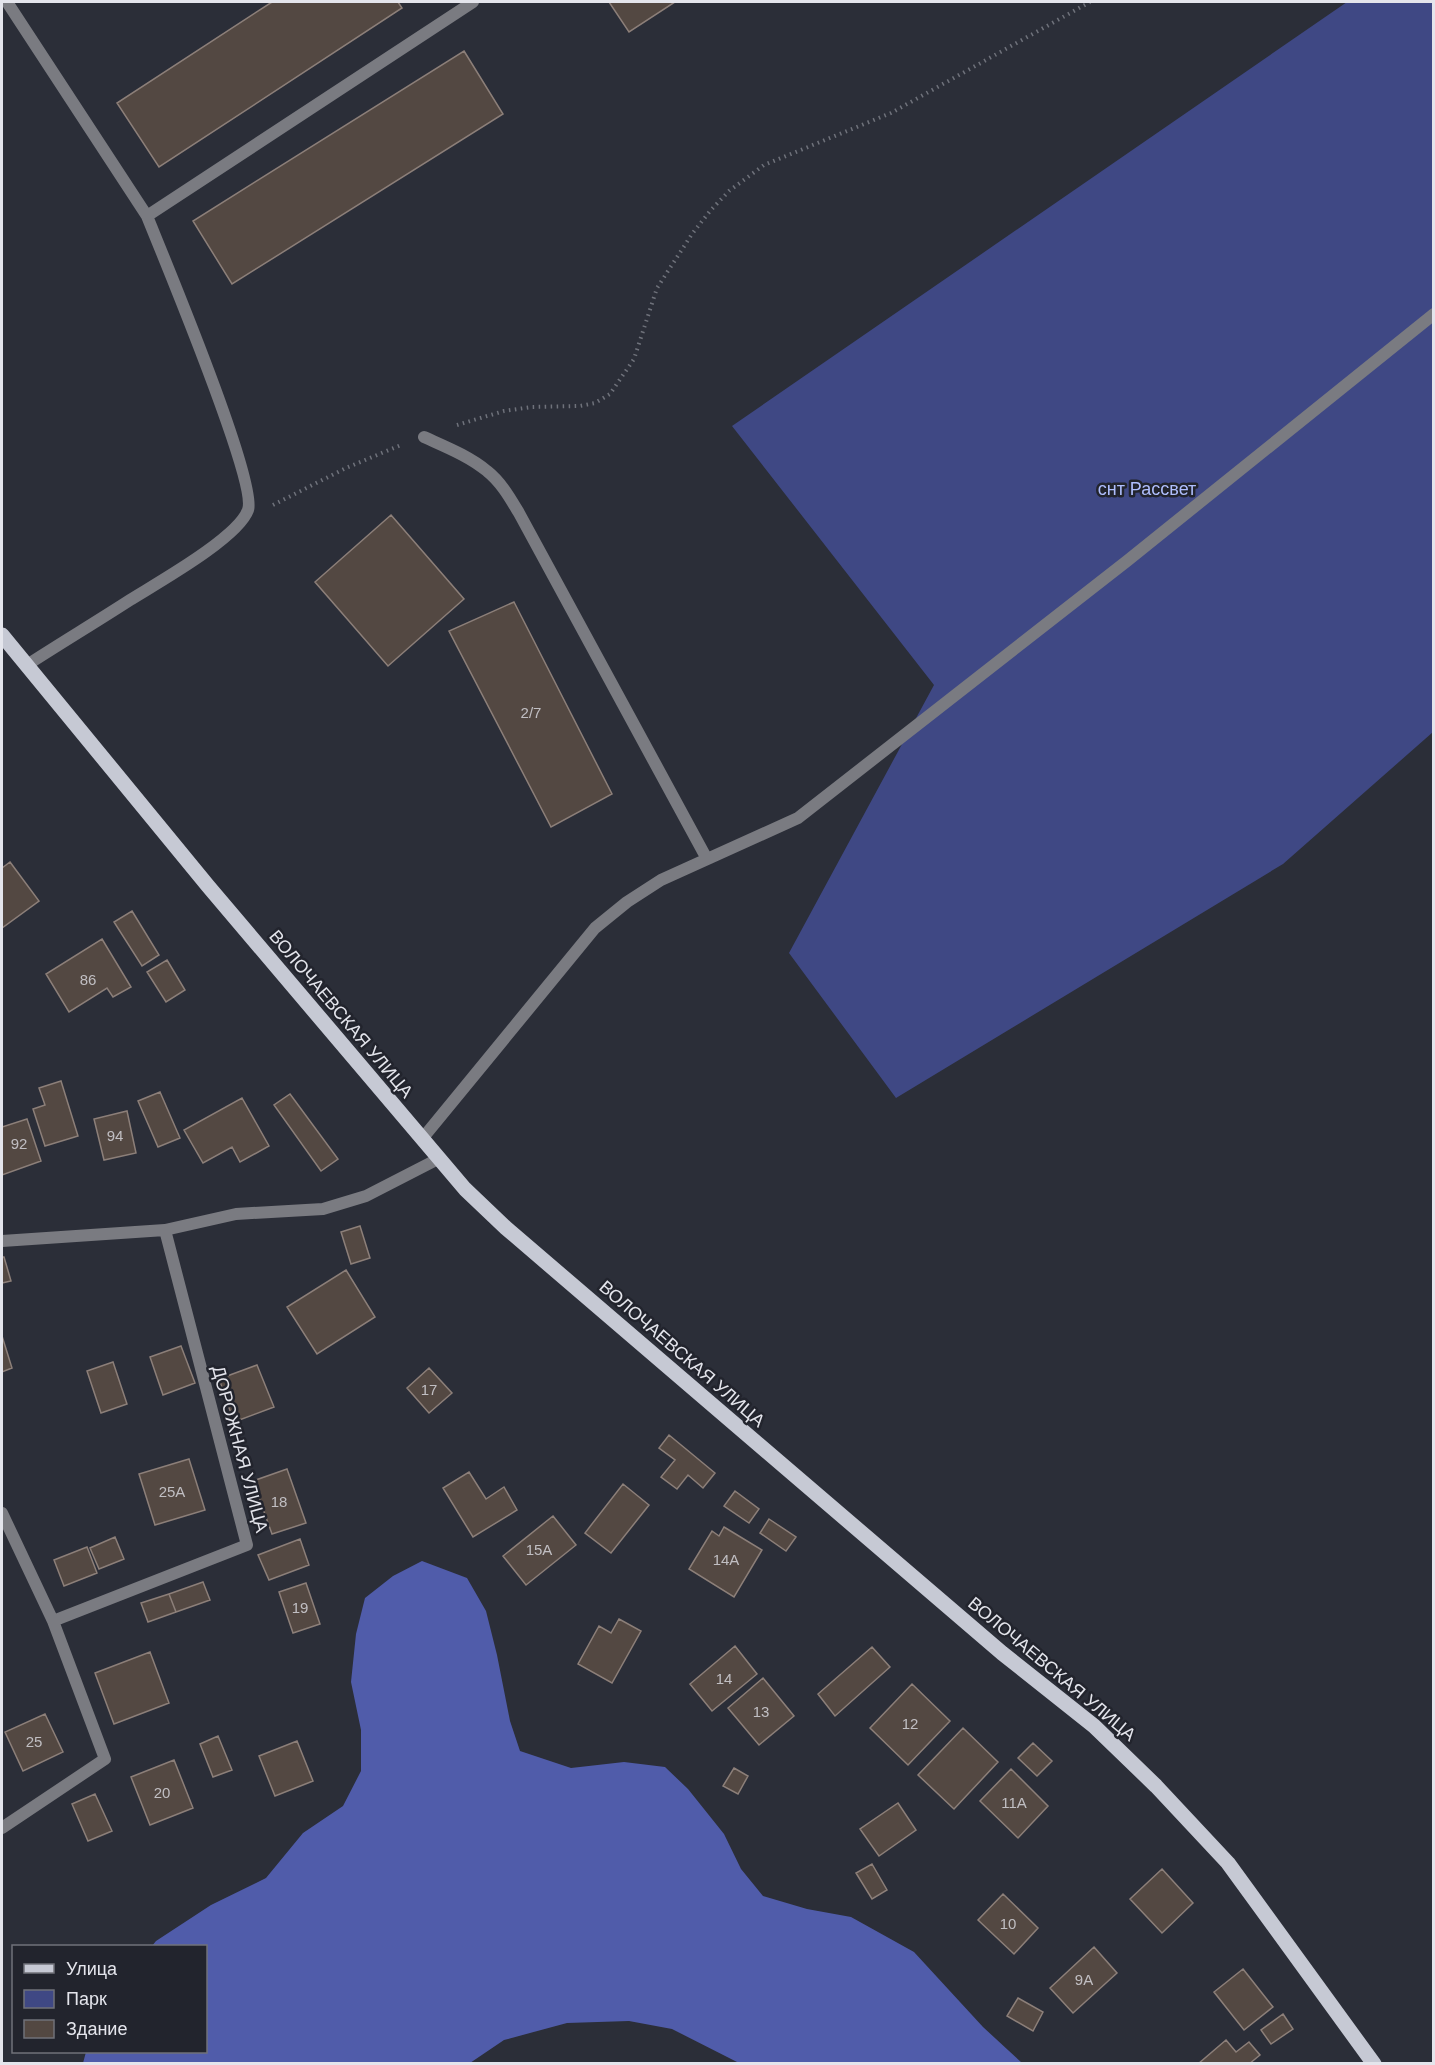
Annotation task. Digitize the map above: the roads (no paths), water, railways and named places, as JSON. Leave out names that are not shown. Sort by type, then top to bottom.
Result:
[{"type":"main road","name":"ВОЛОЧАЕВСКАЯ УЛИЦА","points":[[2,634],[208,886],[438,1159],[478,1202],[1002,1653],[1094,1726],[1156,1786],[1228,1863],[1374,2064]]},
{"type":"street","points":[[7,2],[147,216],[197,341],[250,495],[249,510],[239,525],[199,557],[27,665]]},
{"type":"street","points":[[147,216],[472,2]]},
{"type":"street","points":[[422,1139],[595,928],[627,902],[661,880],[798,818],[1127,561],[1434,314]]},
{"type":"street","points":[[424,437],[463,454],[488,472],[504,490],[519,513],[706,859]]},
{"type":"street","points":[[2,1240],[165,1230],[236,1214],[323,1209],[366,1196],[438,1159]]},
{"type":"street","name":"ДОРОЖНАЯ УЛИЦА","points":[[53,1621],[247,1545],[165,1230]]},
{"type":"street","points":[[2,1513],[53,1621],[105,1759],[2,1828]]},
{"type":"park label","name":"снт Рассвет","points":[[1147,489]]}]
